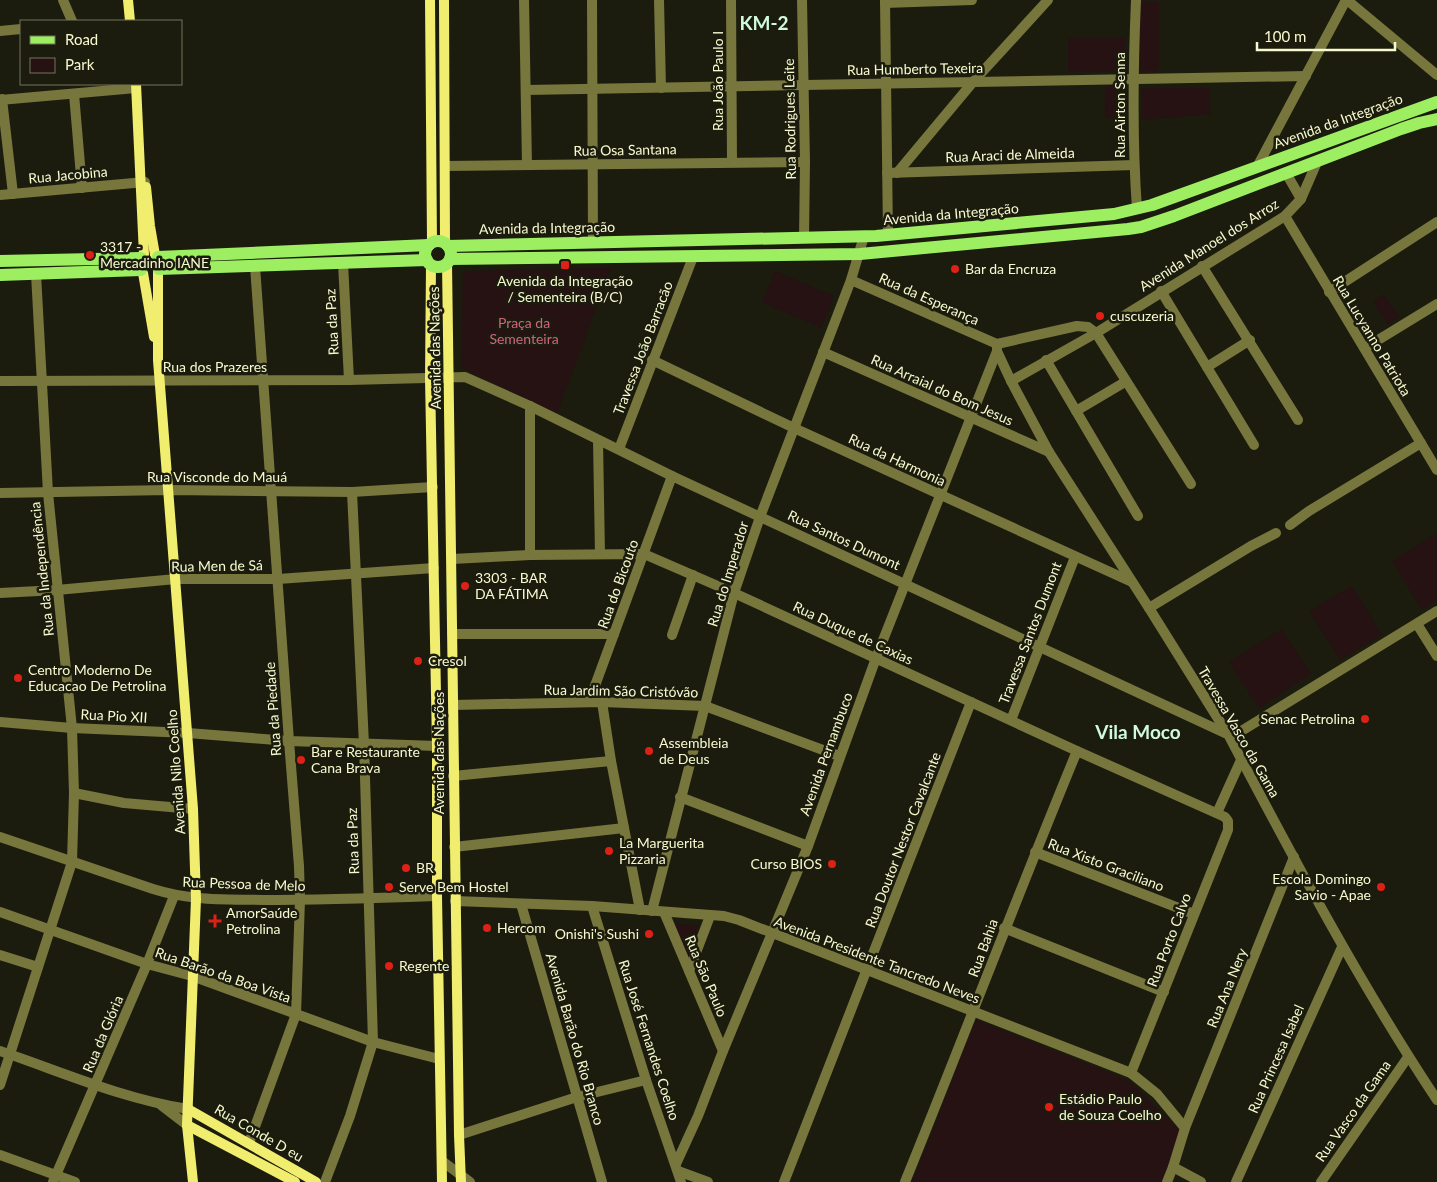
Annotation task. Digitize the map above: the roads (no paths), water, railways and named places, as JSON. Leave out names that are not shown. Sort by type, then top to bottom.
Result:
[{"type":"main road","points":[[128,0],[130,20]]},
{"type":"main road","points":[[430,0],[439,244]]},
{"type":"main road","points":[[439,244],[446,166],[444,0]]},
{"type":"main road","points":[[136,86],[142,183],[150,226],[150,263],[158,360]]},
{"type":"main road","name":"Avenida da Integração","points":[[0,275],[36,274],[150,263],[439,244],[864,236],[1094,217],[1137,210],[1437,102]]},
{"type":"main road","points":[[439,244],[425,252],[429,262],[440,266],[448,261],[860,254],[1121,230],[1141,227],[1174,216],[1419,123],[1437,119]]},
{"type":"main road","points":[[1192,190],[1192,201],[1199,206]]},
{"type":"main road","points":[[1167,199],[1172,204],[1174,216]]},
{"type":"main road","points":[[439,244],[451,252],[448,261]]},
{"type":"main road","name":"Avenida das Nações","points":[[448,261],[458,1135],[461,1178]]},
{"type":"main road","name":"Avenida da Integração","points":[[0,262],[255,266],[429,262]]},
{"type":"main road","name":"Avenida das Nações","points":[[429,262],[442,1182]]},
{"type":"main road","points":[[150,263],[158,360]]},
{"type":"main road","name":"Avenida Nilo Coelho","points":[[158,360],[193,809],[196,899],[188,1109],[193,1182]]},
{"type":"main road","points":[[437,809],[454,808]]},
{"type":"main road","points":[[440,983],[442,986],[450,987],[456,980]]},
{"type":"main road","name":"Rua Conde D eu","points":[[188,1109],[316,1182]]},
{"type":"main road","name":"Rua Conde D eu","points":[[188,1125],[295,1182]]},
{"type":"street","points":[[63,0],[72,20]]},
{"type":"street","points":[[524,0],[527,165]]},
{"type":"street","points":[[592,0],[594,88],[593,242]]},
{"type":"street","points":[[659,0],[661,88]]},
{"type":"street","name":"Rua João Paulo I","points":[[731,0],[732,162]]},
{"type":"street","name":"Rua Rodrigues Leite","points":[[802,0],[802,84],[805,162],[804,238]]},
{"type":"street","points":[[888,235],[892,173],[885,2],[972,0]]},
{"type":"street","points":[[892,173],[1048,0]]},
{"type":"street","name":"Rua Airton Senna","points":[[1136,0],[1133,78],[1134,164],[1137,210]]},
{"type":"street","points":[[1257,167],[1346,0],[1359,4],[1437,75]]},
{"type":"street","points":[[0,31],[20,29]]},
{"type":"street","name":"Rua Humberto Texeira","points":[[526,90],[1306,76]]},
{"type":"street","points":[[13,194],[1,99],[74,94],[136,86]]},
{"type":"street","points":[[74,94],[82,188]]},
{"type":"street","name":"Rua Osa Santana","points":[[446,166],[805,162]]},
{"type":"street","name":"Avenida Manoel dos Arroz","points":[[1011,381],[1096,333],[1285,216],[1300,199],[1316,162]]},
{"type":"street","name":"Rua Araci de Almeida","points":[[892,173],[1134,164]]},
{"type":"street","points":[[1286,173],[1300,199]]},
{"type":"street","name":"Rua Jacobina","points":[[0,195],[142,183]]},
{"type":"street","name":"Rua Lucyanno Patriota","points":[[1285,216],[1437,470]]},
{"type":"street","points":[[1329,292],[1437,222]]},
{"type":"street","name":"Rua do Imperador","points":[[652,911],[734,593],[760,516],[851,280],[864,236]]},
{"type":"street","name":"Travessa João Barracão","points":[[619,449],[693,257]]},
{"type":"street","name":"Rua da Paz","points":[[342,263],[349,380]]},
{"type":"street","name":"Rua da Piedade","points":[[249,1143],[296,1014],[300,900],[300,866],[289,741],[255,266]]},
{"type":"street","points":[[1202,266],[1250,340],[1298,420]]},
{"type":"street","name":"Rua da Independência","points":[[0,1085],[5,1053],[52,929],[72,862],[74,793],[72,728],[48,493],[36,274]]},
{"type":"street","name":"Rua da Esperança","points":[[851,280],[997,348]]},
{"type":"street","points":[[1161,291],[1254,445]]},
{"type":"street","points":[[1365,348],[1437,305]]},
{"type":"street","points":[[997,348],[1077,326],[1088,326],[1096,333],[1190,484]]},
{"type":"street","points":[[1207,366],[1250,340]]},
{"type":"street","name":"Travessa Vasco da Gama","points":[[997,348],[1011,381],[1049,452],[1228,736],[1342,947],[1408,1057],[1437,1100]]},
{"type":"street","name":"Avenida Pernambuco","points":[[677,1168],[808,846],[876,658],[997,348]]},
{"type":"street","name":"Rua Arraial do Bom Jesus","points":[[823,352],[1049,452]]},
{"type":"street","name":"Rua da Harmonia","points":[[652,360],[794,428],[1132,582]]},
{"type":"street","points":[[1046,360],[1138,516]]},
{"type":"street","name":"Rua Santos Dumont","points":[[449,378],[465,377],[530,406],[672,476],[905,583],[1228,736]]},
{"type":"street","name":"Rua dos Prazeres","points":[[0,381],[449,378]]},
{"type":"street","points":[[1076,411],[1125,382]]},
{"type":"street","points":[[530,406],[530,554]]},
{"type":"street","points":[[598,440],[600,554]]},
{"type":"street","points":[[1290,525],[1309,511],[1420,443]]},
{"type":"street","name":"Rua do Bicouto","points":[[589,702],[672,476]]},
{"type":"street","name":"Rua Visconde do Mauá","points":[[0,493],[169,490],[352,492],[433,487]]},
{"type":"street","name":"Rua da Paz","points":[[325,1182],[350,1116],[372,1042],[364,744],[352,492]]},
{"type":"street","points":[[1149,608],[1251,546],[1276,533]]},
{"type":"street","name":"Rua Duque de Caxias","points":[[452,559],[530,554],[644,554],[734,593],[1221,815]]},
{"type":"street","name":"Travessa Santos Dumont","points":[[1011,720],[1075,557]]},
{"type":"street","name":"Rua Men de Sá","points":[[0,593],[57,590],[176,579],[278,579],[434,568]]},
{"type":"street","points":[[672,635],[693,575]]},
{"type":"street","points":[[1228,736],[1437,612]]},
{"type":"street","points":[[1417,624],[1437,656]]},
{"type":"street","points":[[452,634],[614,634]]},
{"type":"street","points":[[602,702],[611,761],[640,910]]},
{"type":"street","name":"Rua Jardim São Cristóvão","points":[[453,706],[602,702],[705,706],[839,756]]},
{"type":"street","name":"Rua Doutor Nestor Cavalcante","points":[[784,1182],[972,702]]},
{"type":"street","name":"Rua Pio XII","points":[[0,722],[289,741],[437,746]]},
{"type":"street","name":"Rua Bahia","points":[[905,1182],[974,1012],[1004,928],[1077,751]]},
{"type":"street","points":[[1221,815],[1241,760]]},
{"type":"street","points":[[453,776],[611,761]]},
{"type":"street","points":[[74,793],[124,802],[193,809]]},
{"type":"street","points":[[680,797],[808,846]]},
{"type":"street","name":"Rua Porto Calvo","points":[[1131,1073],[1228,830],[1228,821],[1221,815]]},
{"type":"street","points":[[454,847],[624,828]]},
{"type":"street","name":"Rua Pessoa de Melo","points":[[0,837],[174,896],[196,899],[300,900],[437,896]]},
{"type":"street","name":"Rua Xisto Graciliano","points":[[1035,852],[1194,914]]},
{"type":"street","name":"Rua Ana Nery","points":[[1185,1128],[1294,857]]},
{"type":"street","name":"Rua da Glória","points":[[55,1178],[96,1085],[174,896]]},
{"type":"street","name":"Avenida Presidente Tancredo Neves","points":[[455,901],[592,906],[724,916],[739,920],[1131,1073],[1158,1094],[1185,1128]]},
{"type":"street","name":"Avenida Barão do Rio Branco","points":[[521,904],[602,1182]]},
{"type":"street","name":"Rua José Fernandes Coelho","points":[[592,906],[646,1080],[681,1182]]},
{"type":"street","name":"Rua Barão da Boa Vista","points":[[0,912],[147,964],[192,976],[372,1042],[439,1060]]},
{"type":"street","name":"Rua São Paulo","points":[[664,912],[723,1051]]},
{"type":"street","points":[[689,970],[710,916]]},
{"type":"street","points":[[1004,928],[1164,992]]},
{"type":"street","name":"Rua Princesa Isabel","points":[[1236,1182],[1342,947]]},
{"type":"street","points":[[0,955],[38,967]]},
{"type":"street","points":[[5,1053],[160,1105],[188,1109]]},
{"type":"street","name":"Rua Vasco da Gama","points":[[1321,1182],[1408,1057]]},
{"type":"street","points":[[458,1135],[577,1097],[646,1080]]},
{"type":"street","points":[[160,1105],[188,1125]]},
{"type":"street","points":[[1167,1182],[1185,1128]]},
{"type":"street","points":[[0,1155],[55,1178],[75,1182]]},
{"type":"street","points":[[442,1161],[461,1178],[470,1182]]},
{"type":"street","points":[[1173,1167],[1201,1182]]},
{"type":"street","points":[[677,1168],[708,1182]]},
{"type":"place","name":"3317 - Mercadinho IANE","points":[[90,255]]},
{"type":"place","name":"Avenida da Integração / Sementeira (B/C)","points":[[565,265]]},
{"type":"place","name":"Bar da Encruza","points":[[955,269]]},
{"type":"place","name":"cuscuzeria","points":[[1100,316]]},
{"type":"place","name":"3303 - BAR DA FÁTIMA","points":[[465,586]]},
{"type":"place","name":"Cresol","points":[[418,661]]},
{"type":"place","name":"Centro Moderno De Educacao De Petrolina","points":[[18,678]]},
{"type":"place","name":"Senac Petrolina","points":[[1365,719]]},
{"type":"place","name":"Assembleia de Deus","points":[[649,751]]},
{"type":"place","name":"Bar e Restaurante Cana Brava","points":[[301,760]]},
{"type":"place","name":"La Marguerita Pizzaria","points":[[609,851]]},
{"type":"place","name":"Curso BIOS","points":[[832,864]]},
{"type":"place","name":"BR","points":[[406,868]]},
{"type":"place","name":"Serve Bem Hostel","points":[[389,887]]},
{"type":"place","name":"Escola Domingo Savio - Apae","points":[[1381,887]]},
{"type":"place","name":"AmorSaúde Petrolina","points":[[215,921]]},
{"type":"place","name":"Hercom","points":[[487,928]]},
{"type":"place","name":"Onishi's Sushi","points":[[649,934]]},
{"type":"place","name":"Regente","points":[[389,966]]},
{"type":"place","name":"Estádio Paulo de Souza Coelho","points":[[1049,1107]]},
{"type":"district","name":"KM-2","points":[[764,23]]},
{"type":"district","name":"Vila Moco","points":[[1138,732]]},
{"type":"park label","name":"Praça da Sementeira","points":[[524,332]]}]
